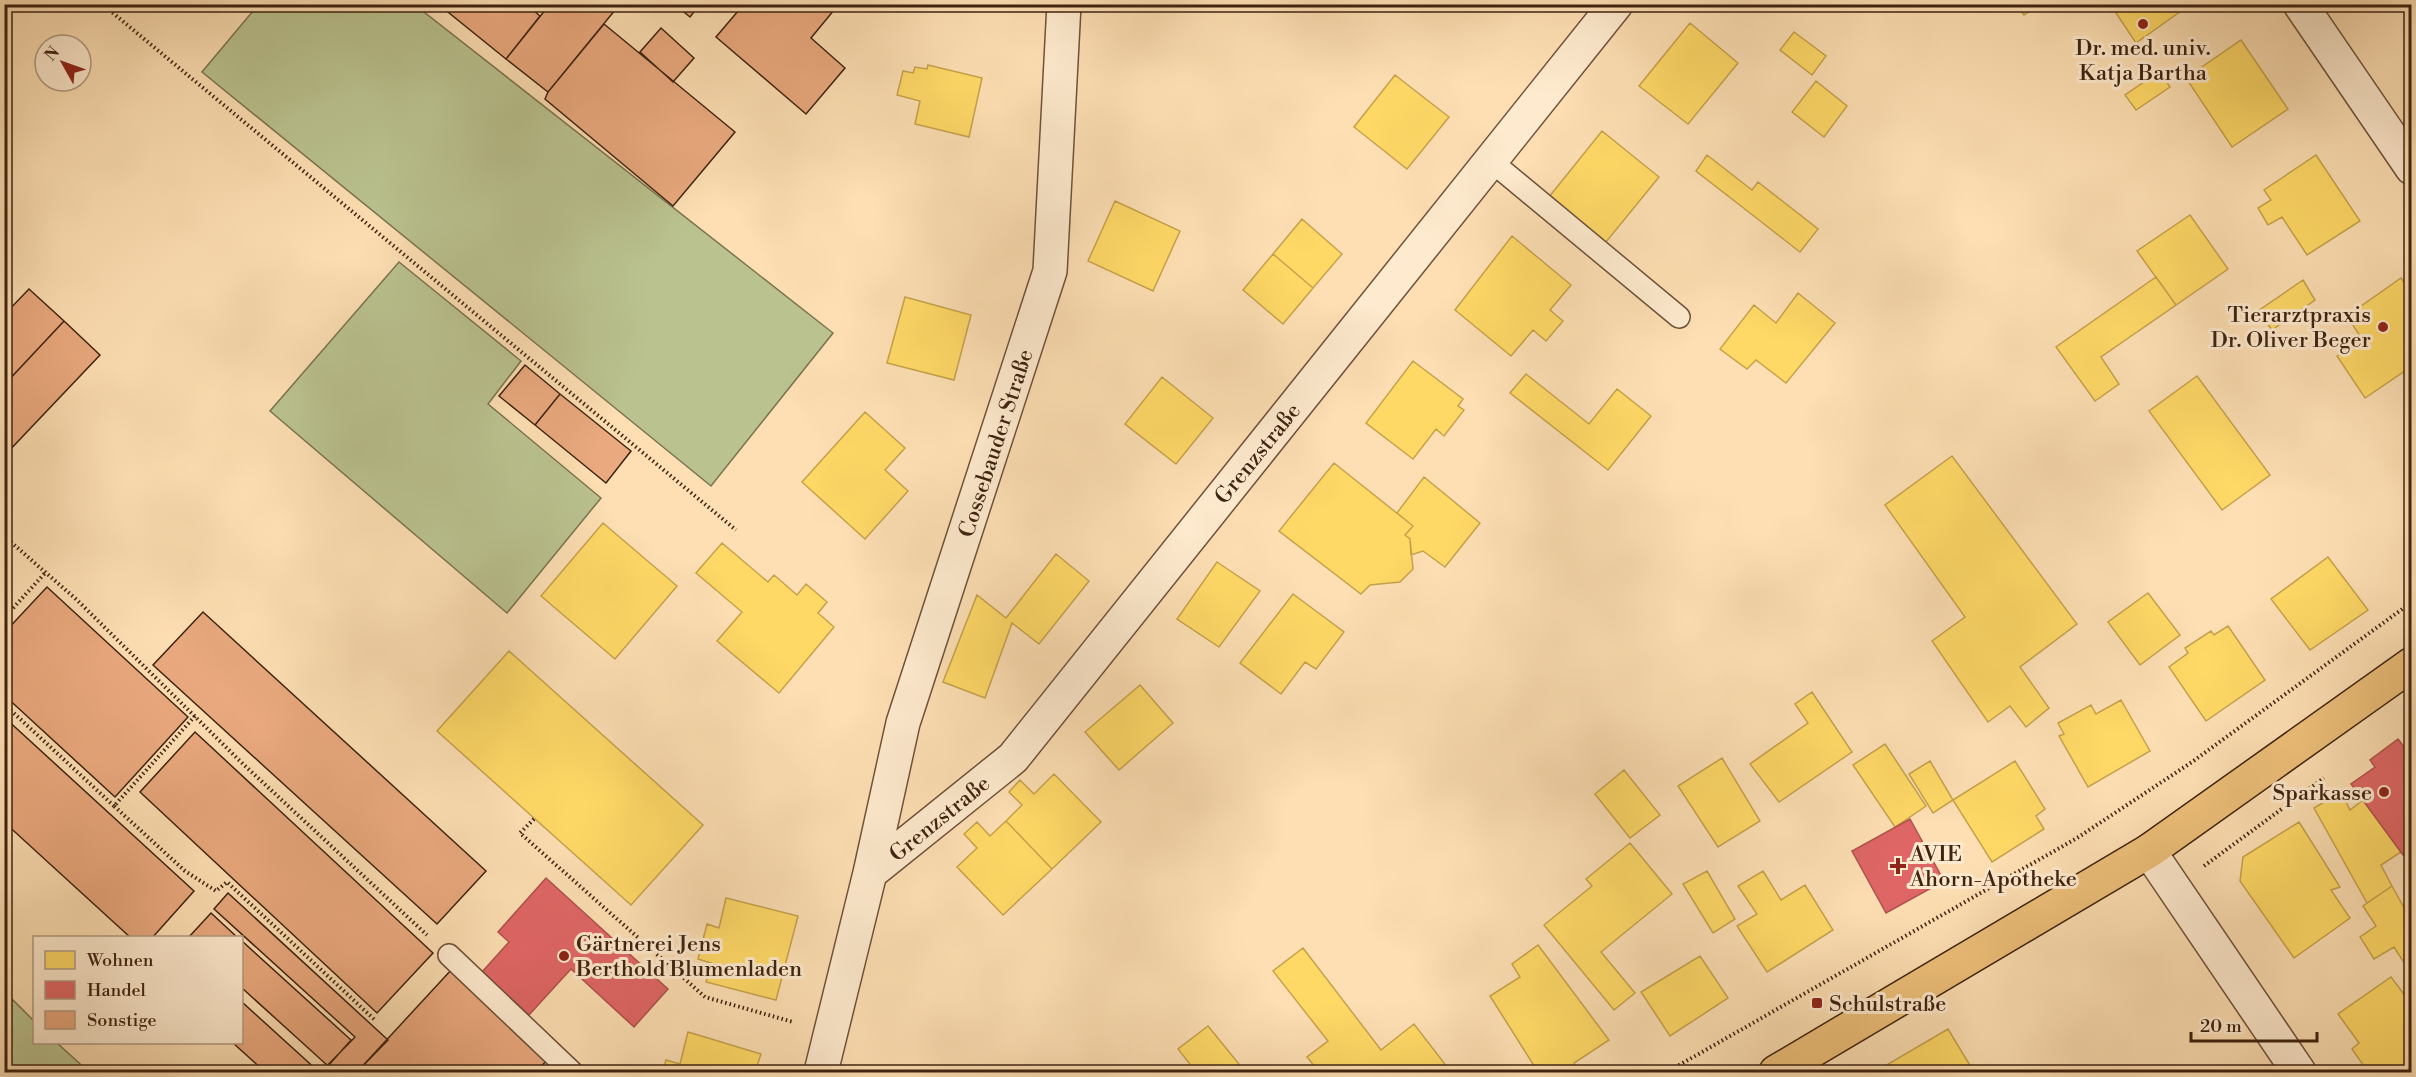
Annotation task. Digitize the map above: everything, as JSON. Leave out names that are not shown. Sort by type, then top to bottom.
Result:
[{"type":"main road","points":[[1776,1072],[2149,851],[2410,669]]},
{"type":"street","name":"Cossebauder Straße","points":[[821,1072],[870,873],[903,723],[1050,271],[1064,4]]},
{"type":"street","name":"Grenzstraße","points":[[870,873],[1013,758],[1616,4]]},
{"type":"street","points":[[2300,4],[2412,168]]},
{"type":"street","points":[[2149,851],[2299,1072]]},
{"type":"lane","points":[[1491,161],[1679,317]]},
{"type":"lane","points":[[449,955],[572,1072]]},
{"type":"path","points":[[102,4],[736,530]]},
{"type":"path","points":[[4,536],[46,572],[449,955]]},
{"type":"path","points":[[4,618],[46,572]]},
{"type":"path","points":[[1667,1072],[2077,838],[2192,762],[2412,602]]},
{"type":"path","points":[[4,704],[184,871],[216,891],[227,882],[376,1021]]},
{"type":"path","points":[[114,806],[195,716]]},
{"type":"path","points":[[2174,887],[2326,776]]},
{"type":"path","points":[[534,819],[520,833],[705,997],[831,1033]]},
{"type":"green space","points":[[258,5],[415,5],[833,333],[711,486],[202,72]]},
{"type":"green space","points":[[399,262],[521,361],[488,404],[601,498],[507,613],[270,411]]},
{"type":"green space","points":[[5,992],[33,1020],[33,1044],[58,1044],[89,1072],[5,1072]]},
{"type":"building: Wohnen","points":[[2016,4],[2041,4],[2024,15]]},
{"type":"building: Wohnen","name":"Dr. med. univ. Katja Bartha","points":[[2110,4],[2191,4],[2136,43]]},
{"type":"building: Wohnen","points":[[1690,23],[1738,63],[1688,124],[1639,86]]},
{"type":"building: Wohnen","points":[[1794,32],[1826,56],[1812,75],[1780,50]]},
{"type":"building: Wohnen","points":[[2241,40],[2288,109],[2232,147],[2186,78]]},
{"type":"building: Wohnen","points":[[928,65],[982,78],[969,137],[915,124],[920,101],[897,95],[903,71],[913,73],[915,67],[927,69]]},
{"type":"building: Wohnen","points":[[2160,71],[2170,87],[2136,110],[2125,95]]},
{"type":"building: Wohnen","points":[[1395,75],[1449,117],[1407,169],[1354,127]]},
{"type":"building: Wohnen","points":[[1816,81],[1847,106],[1824,137],[1792,112]]},
{"type":"building: Wohnen","points":[[1602,131],[1659,177],[1606,242],[1549,197]]},
{"type":"building: Wohnen","points":[[1707,155],[1752,190],[1758,182],[1818,229],[1800,252],[1696,171]]},
{"type":"building: Wohnen","points":[[2316,155],[2360,221],[2307,255],[2282,217],[2268,225],[2258,208],[2271,200],[2264,190]]},
{"type":"building: Wohnen","points":[[1115,201],[1180,231],[1153,291],[1088,261]]},
{"type":"building: Wohnen","points":[[2190,215],[2228,269],[2176,305],[2137,251]]},
{"type":"building: Wohnen","points":[[1302,219],[1342,254],[1313,288],[1273,254]]},
{"type":"building: Wohnen","points":[[1512,236],[1571,285],[1550,310],[1563,321],[1546,341],[1533,330],[1511,356],[1455,310]]},
{"type":"building: Wohnen","points":[[1273,254],[1313,288],[1283,324],[1243,290]]},
{"type":"building: Wohnen","points":[[2156,277],[2176,305],[2101,357],[2119,384],[2095,401],[2056,347]]},
{"type":"building: Wohnen","name":"Tierarztpraxis Dr. Oliver Beger","points":[[2401,278],[2412,293],[2412,366],[2365,398],[2337,356],[2362,339],[2347,316]]},
{"type":"building: Wohnen","points":[[2303,280],[2315,300],[2272,330],[2258,311]]},
{"type":"building: Wohnen","points":[[1798,293],[1835,323],[1786,383],[1756,360],[1747,369],[1720,349],[1754,305],[1776,323]]},
{"type":"building: Wohnen","points":[[905,297],[971,315],[954,380],[887,363]]},
{"type":"building: Wohnen","points":[[1413,361],[1463,399],[1458,406],[1464,410],[1444,436],[1436,429],[1413,459],[1366,423]]},
{"type":"building: Wohnen","points":[[1526,374],[1589,424],[1617,389],[1651,416],[1608,470],[1510,393]]},
{"type":"building: Wohnen","points":[[2197,376],[2270,475],[2222,510],[2149,411]]},
{"type":"building: Wohnen","points":[[1162,377],[1213,418],[1176,464],[1125,424]]},
{"type":"building: Wohnen","points":[[865,412],[905,448],[885,470],[908,491],[865,539],[802,482]]},
{"type":"building: Wohnen","points":[[1952,456],[2077,624],[2020,667],[2049,708],[2026,727],[2010,706],[1988,722],[1932,641],[1965,617],[1885,505]]},
{"type":"building: Wohnen","points":[[1334,463],[1413,526],[1405,535],[1410,539],[1413,569],[1400,582],[1370,585],[1361,594],[1279,531]]},
{"type":"building: Wohnen","points":[[1424,477],[1480,523],[1445,567],[1423,551],[1411,555],[1410,539],[1405,535],[1413,526],[1397,513]]},
{"type":"building: Wohnen","points":[[603,523],[677,586],[615,659],[541,596]]},
{"type":"building: Wohnen","points":[[722,543],[768,582],[774,575],[797,595],[806,584],[827,602],[818,613],[834,627],[779,693],[717,641],[742,612],[696,573]]},
{"type":"building: Wohnen","points":[[1056,554],[1089,581],[1039,644],[1012,623],[985,698],[943,682],[977,595],[1006,618]]},
{"type":"building: Wohnen","points":[[2328,557],[2368,610],[2310,650],[2271,599]]},
{"type":"building: Wohnen","points":[[1217,562],[1260,591],[1219,647],[1177,619]]},
{"type":"building: Wohnen","points":[[2148,593],[2180,635],[2140,665],[2108,622]]},
{"type":"building: Wohnen","points":[[1293,594],[1344,632],[1316,669],[1305,662],[1281,694],[1240,663]]},
{"type":"building: Wohnen","points":[[2228,626],[2265,680],[2206,721],[2169,667],[2188,653],[2185,648],[2211,631],[2214,635]]},
{"type":"building: Wohnen","points":[[509,651],[703,825],[631,905],[437,731]]},
{"type":"building: Wohnen","points":[[1140,685],[1173,723],[1119,770],[1085,732]]},
{"type":"building: Wohnen","points":[[1812,692],[1852,752],[1779,802],[1750,764],[1808,723],[1795,704]]},
{"type":"building: Wohnen","points":[[2121,700],[2150,751],[2088,787],[2059,736],[2064,734],[2058,723],[2091,705],[2096,714]]},
{"type":"building: Wohnen","points":[[1885,744],[1926,806],[1895,827],[1853,765]]},
{"type":"building: Wohnen","points":[[1722,758],[1760,821],[1718,847],[1678,786]]},
{"type":"building: Wohnen","points":[[1930,761],[1953,800],[1933,813],[1909,774]]},
{"type":"building: Wohnen","points":[[2015,761],[2045,809],[2036,816],[2044,829],[1992,862],[1953,800]]},
{"type":"building: Wohnen","points":[[1624,770],[1660,815],[1630,838],[1595,794]]},
{"type":"building: Wohnen","points":[[1054,774],[1101,822],[1052,869],[1006,821],[1022,805],[1009,792],[1020,780],[1034,794]]},
{"type":"building: Wohnen","points":[[2341,792],[2350,810],[2363,800],[2401,852],[2381,865],[2392,886],[2367,903],[2314,808]]},
{"type":"building: Wohnen","points":[[1006,821],[1052,869],[1003,915],[957,867],[977,848],[964,834],[977,822],[990,836]]},
{"type":"building: Wohnen","points":[[2299,822],[2340,887],[2331,890],[2350,918],[2294,958],[2240,881],[2243,857]]},
{"type":"building: Wohnen","points":[[1630,843],[1672,894],[1601,952],[1635,993],[1614,1010],[1544,925],[1592,886],[1586,879]]},
{"type":"building: Wohnen","points":[[1707,871],[1735,919],[1713,933],[1683,884]]},
{"type":"building: Wohnen","points":[[1763,871],[1781,900],[1805,885],[1833,930],[1767,972],[1737,926],[1757,914],[1738,886]]},
{"type":"building: Wohnen","points":[[2392,886],[2412,922],[2412,975],[2394,947],[2374,959],[2360,937],[2376,926],[2363,906]]},
{"type":"building: Wohnen","points":[[726,898],[798,916],[776,1000],[706,982],[711,963],[698,959],[707,924],[719,928]]},
{"type":"building: Wohnen","points":[[1538,945],[1609,1040],[1574,1063],[1577,1072],[1538,1072],[1490,996],[1520,977],[1512,964]]},
{"type":"building: Wohnen","points":[[1303,948],[1381,1050],[1414,1024],[1451,1072],[1319,1072],[1307,1057],[1328,1041],[1273,971]]},
{"type":"building: Wohnen","points":[[1700,956],[1728,998],[1670,1036],[1641,992]]},
{"type":"building: Wohnen","points":[[2391,977],[2412,1005],[2412,1072],[2379,1072],[2377,1070],[2368,1072],[2352,1049],[2359,1043],[2338,1014]]},
{"type":"building: Wohnen","points":[[1208,1026],[1243,1069],[1238,1072],[1196,1072],[1178,1049]]},
{"type":"building: Wohnen","points":[[1948,1029],[1974,1072],[1879,1072],[1878,1070]]},
{"type":"building: Wohnen","points":[[688,1032],[761,1054],[755,1072],[663,1072],[666,1060],[680,1064]]},
{"type":"building: Handel","name":"Sparkasse","points":[[2398,739],[2404,747],[2412,741],[2412,849],[2403,855],[2351,784],[2375,767],[2370,760]]},
{"type":"building: Handel","name":"AVIE Ahorn-Apotheke","points":[[1910,819],[1944,881],[1886,913],[1852,851]]},
{"type":"building: Handel","name":"Gärtnerei Jens Berthold Blumenladen","points":[[546,878],[668,989],[634,1027],[571,969],[529,1015],[482,972],[509,942],[498,932]]},
{"type":"building: Sonstige","points":[[438,4],[526,4],[540,16],[506,59]]},
{"type":"building: Sonstige","points":[[550,4],[620,4],[548,92],[506,59]]},
{"type":"building: Sonstige","points":[[674,4],[700,4],[690,17]]},
{"type":"building: Sonstige","points":[[744,4],[839,4],[811,38],[845,68],[806,114],[716,37]]},
{"type":"building: Sonstige","points":[[604,24],[735,132],[673,206],[545,99],[548,92]]},
{"type":"building: Sonstige","points":[[661,28],[694,58],[673,82],[640,52]]},
{"type":"building: Sonstige","points":[[29,289],[64,321],[4,385],[4,315]]},
{"type":"building: Sonstige","points":[[64,321],[100,355],[4,456],[4,385]]},
{"type":"building: Sonstige","points":[[525,365],[560,394],[535,425],[499,396]]},
{"type":"building: Sonstige","points":[[560,394],[631,451],[606,483],[535,425]]},
{"type":"building: Sonstige","points":[[47,587],[188,717],[115,797],[4,695],[4,633]]},
{"type":"building: Sonstige","points":[[203,612],[486,871],[437,924],[153,665]]},
{"type":"building: Sonstige","points":[[4,717],[194,891],[154,936],[129,936],[4,822]]},
{"type":"building: Sonstige","points":[[195,732],[433,953],[377,1013],[140,792]]},
{"type":"building: Sonstige","points":[[228,893],[388,1040],[357,1072],[321,1072],[355,1037],[214,909]]},
{"type":"building: Sonstige","points":[[211,913],[236,936],[190,936]]},
{"type":"building: Sonstige","points":[[243,942],[351,1040],[328,1066],[243,989]]},
{"type":"building: Sonstige","points":[[452,969],[549,1058],[536,1072],[357,1072]]},
{"type":"building: Sonstige","points":[[243,1003],[319,1072],[265,1072],[234,1044],[243,1044]]},
{"type":"place","name":"Dr. med. univ. Katja Bartha","points":[[2143,24]]},
{"type":"place","name":"Tierarztpraxis Dr. Oliver Beger","points":[[2383,327]]},
{"type":"place","name":"Sparkasse","points":[[2384,792]]},
{"type":"place","name":"AVIE Ahorn-Apotheke","points":[[1898,866]]},
{"type":"place","name":"Gärtnerei Jens Berthold Blumenladen","points":[[564,956]]},
{"type":"place","name":"Schulstraße","points":[[1817,1003]]}]
